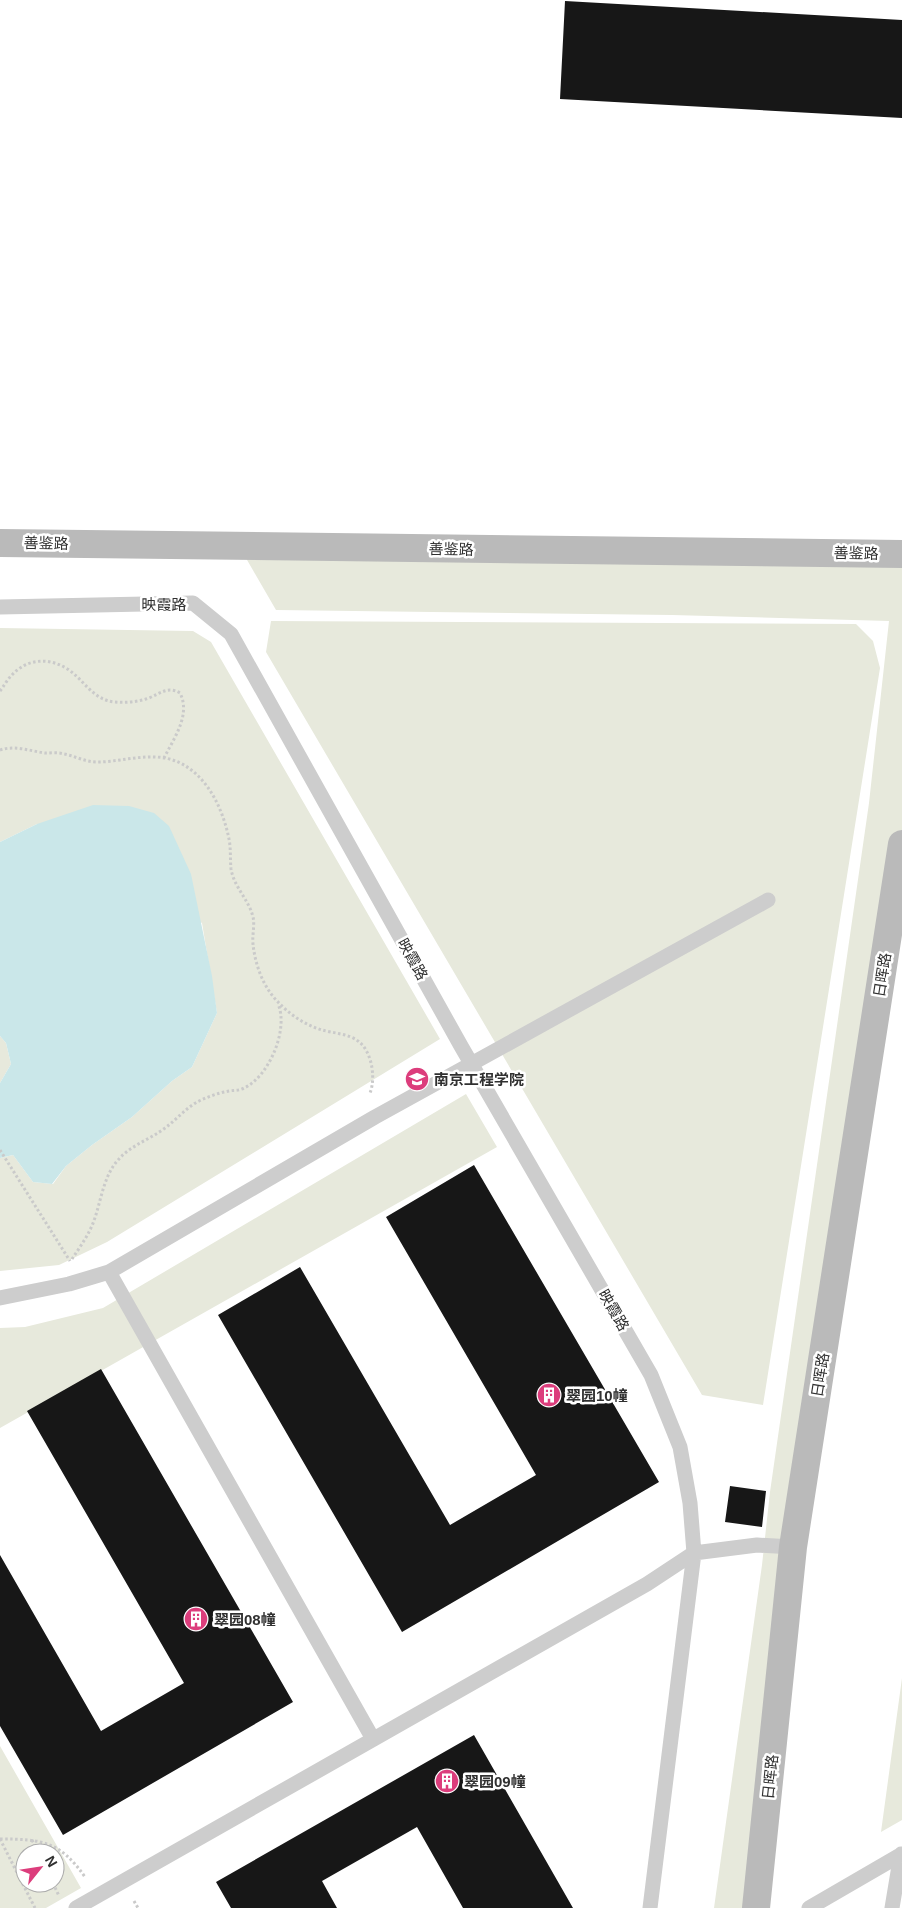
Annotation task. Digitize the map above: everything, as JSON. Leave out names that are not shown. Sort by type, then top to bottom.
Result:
[{"type":"street","name":"善鉴路","points":[[0,543],[902,554]]},
{"type":"street","name":"日晖路","points":[[756,1908],[793,1547],[902,844]]},
{"type":"lane","name":"映霞路","points":[[0,607],[193,603],[231,634],[471,1063],[651,1375],[680,1447],[690,1504],[694,1553],[650,1908]]},
{"type":"lane","points":[[0,1298],[69,1284],[108,1272],[375,1117],[768,900]]},
{"type":"lane","points":[[108,1272],[373,1739]]},
{"type":"lane","points":[[76,1908],[647,1584],[694,1553],[758,1544],[793,1547]]},
{"type":"lane","points":[[809,1908],[902,1854]]},
{"type":"lane","points":[[892,1908],[902,1854]]},
{"type":"path","points":[[0,691],[11,676],[24,665],[38,660],[52,662],[66,668],[98,697],[112,702],[129,703],[148,698],[169,689],[175,690],[180,693],[185,708],[183,719],[164,758]]},
{"type":"path","points":[[0,750],[10,748],[64,754],[85,761],[98,762],[134,757],[164,758],[189,767],[205,784],[221,812],[230,840],[231,870],[253,918],[252,943],[257,967],[282,1012],[282,1024],[275,1049],[264,1068],[247,1087],[241,1090],[220,1093],[187,1108],[166,1128],[128,1150],[117,1162],[109,1174],[91,1229],[71,1262],[69,1284]]},
{"type":"path","points":[[277,1001],[302,1022],[319,1029],[351,1037],[364,1047],[372,1074],[372,1088],[368,1100],[375,1117]]},
{"type":"path","points":[[0,1150],[71,1262]]},
{"type":"path","points":[[34,1908],[0,1839],[32,1839],[55,1846],[77,1865],[98,1896]]},
{"type":"path","points":[[32,1839],[34,1843]]},
{"type":"shaded area","points":[[239,546],[902,554],[902,844],[756,1908],[714,1908],[762,1565],[770,1492],[869,803],[889,621],[672,615],[276,610]]},
{"type":"shaded area","points":[[271,621],[856,624],[873,641],[880,668],[763,1405],[702,1395],[266,652]]},
{"type":"shaded area","points":[[0,628],[193,631],[211,642],[440,1039],[107,1242],[59,1265],[0,1271],[0,1158],[13,1155],[33,1182],[53,1184],[66,1166],[132,1117],[172,1081],[192,1067],[217,1013],[202,923],[37,824],[0,842]]},
{"type":"shaded area","points":[[0,1036],[6,1043],[11,1064],[0,1083]]},
{"type":"shaded area","points":[[466,1094],[497,1147],[0,1428],[0,1328],[25,1327],[103,1308]]},
{"type":"shaded area","points":[[902,1678],[902,1820],[881,1832]]},
{"type":"shaded area","points":[[0,1746],[55,1843],[15,1843],[15,1893],[65,1893],[65,1860],[81,1888],[46,1908],[0,1908]]},
{"type":"water","points":[[93,805],[129,806],[154,813],[169,826],[191,874],[212,976],[217,1013],[192,1067],[172,1081],[132,1117],[66,1166],[52,1184],[33,1182],[13,1155],[0,1158],[0,1083],[11,1064],[6,1043],[0,1036],[0,842],[37,824]]},
{"type":"building","points":[[565,1],[902,20],[902,118],[560,99]]},
{"type":"building","name":"翠园10幢","points":[[474,1165],[659,1482],[402,1632],[218,1315],[300,1267],[450,1525],[536,1475],[386,1217]]},
{"type":"building","name":"翠园08幢","points":[[101,1369],[293,1702],[63,1835],[0,1726],[0,1555],[101,1731],[184,1683],[27,1411]]},
{"type":"building","points":[[730,1486],[766,1491],[762,1527],[725,1522]]},
{"type":"building","name":"翠园09幢","points":[[474,1735],[573,1908],[463,1908],[417,1827],[322,1881],[337,1908],[231,1908],[216,1882]]},
{"type":"place","name":"南京工程学院","points":[[417,1079]]},
{"type":"place","name":"翠园10幢","points":[[549,1395]]},
{"type":"place","name":"翠园08幢","points":[[196,1619]]},
{"type":"place","name":"翠园09幢","points":[[447,1781]]}]
